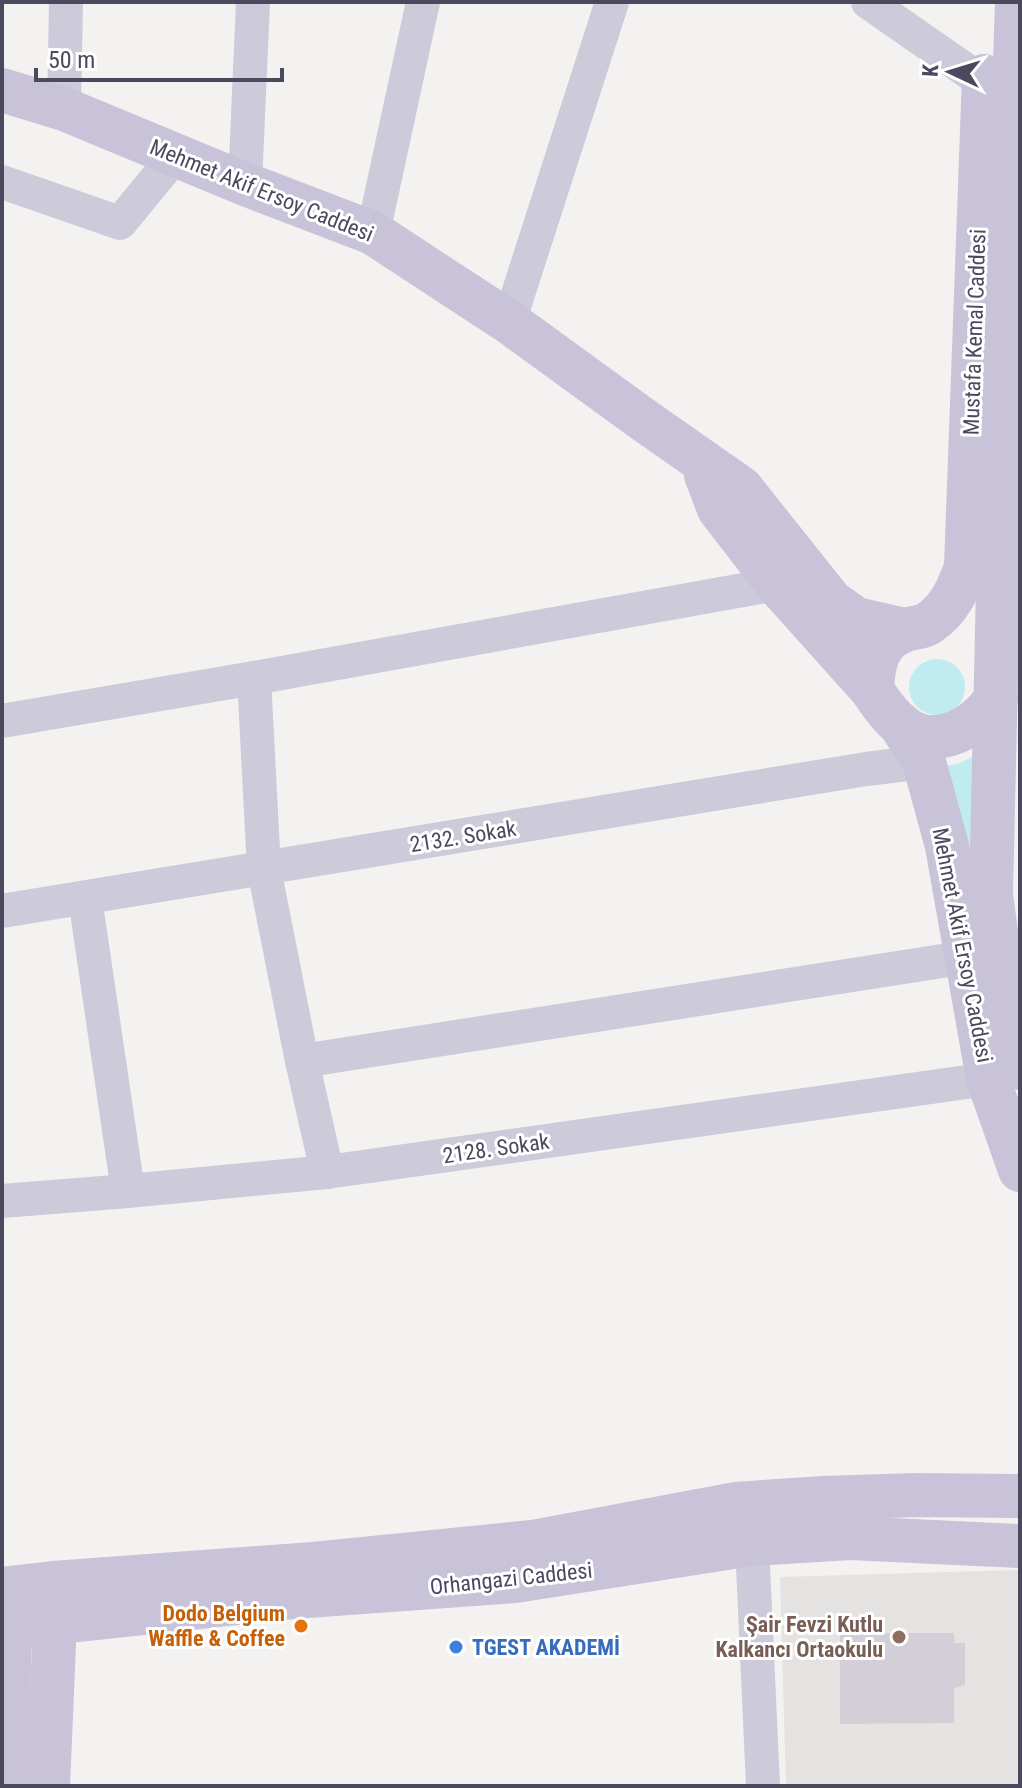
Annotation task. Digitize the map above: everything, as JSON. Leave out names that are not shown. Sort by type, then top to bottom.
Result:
[{"type":"main road","name":"Mustafa Kemal Caddesi","points":[[915,628],[944,611],[958,590],[966,567],[987,2]]},
{"type":"main road","name":"Mustafa Kemal Caddesi","points":[[996,687],[1017,2]]},
{"type":"main road","name":"Mehmet Akif Ersoy Caddesi","points":[[2,90],[64,109],[373,233],[509,322],[741,488],[831,601],[856,619],[915,628]]},
{"type":"main road","points":[[701,461],[719,509],[777,584],[900,724],[923,736],[960,731],[989,710],[996,687],[990,660],[968,637],[952,631],[915,628],[891,637],[876,658],[872,690]]},
{"type":"main road","name":"Mehmet Akif Ersoy Caddesi","points":[[996,687],[991,894],[1004,1012],[1004,1074]]},
{"type":"main road","name":"Mehmet Akif Ersoy Caddesi","points":[[900,724],[924,762],[947,846],[968,957],[1004,1074],[1020,1170]]},
{"type":"main road","points":[[23,1606],[313,1564],[532,1542],[735,1504],[901,1495],[1020,1496]]},
{"type":"main road","name":"Orhangazi Caddesi","points":[[23,1606],[293,1597],[515,1581],[752,1544],[850,1538],[1020,1546]]},
{"type":"main road","points":[[6,1786],[23,1606]]},
{"type":"main road","points":[[23,1606],[48,1786]]},
{"type":"street","points":[[64,109],[66,2]]},
{"type":"street","points":[[245,184],[253,2]]},
{"type":"street","points":[[373,233],[423,2]]},
{"type":"street","points":[[509,322],[612,2]]},
{"type":"street","points":[[868,2],[983,82]]},
{"type":"street","points":[[2,182],[120,223],[175,156]]},
{"type":"street","points":[[2,721],[777,584]]},
{"type":"street","points":[[254,678],[264,869],[327,1172]]},
{"type":"street","name":"2132. Sokak","points":[[2,911],[924,762]]},
{"type":"street","points":[[85,898],[128,1191]]},
{"type":"street","points":[[302,1061],[968,957]]},
{"type":"street","name":"2128. Sokak","points":[[2,1201],[327,1172],[1004,1074]]},
{"type":"street","points":[[752,1544],[763,1786]]},
{"type":"shaded area","points":[[937,659],[957,667],[965,687],[957,707],[937,715],[917,707],[909,687],[917,667]]},
{"type":"shaded area","points":[[978,754],[976,897],[940,767],[960,763]]},
{"type":"shaded area","name":"Şair Fevzi Kutlu Kalkancı Ortaokulu","points":[[1020,1570],[1020,1786],[786,1786],[780,1577]]},
{"type":"building","points":[[840,1633],[954,1633],[954,1643],[965,1643],[965,1685],[954,1688],[954,1723],[840,1724]]},
{"type":"place","name":"Dodo Belgium Waffle & Coffee","points":[[301,1626]]},
{"type":"place","name":"Şair Fevzi Kutlu Kalkancı Ortaokulu","points":[[899,1637]]},
{"type":"place","name":"TGEST AKADEMİ","points":[[456,1647]]}]
